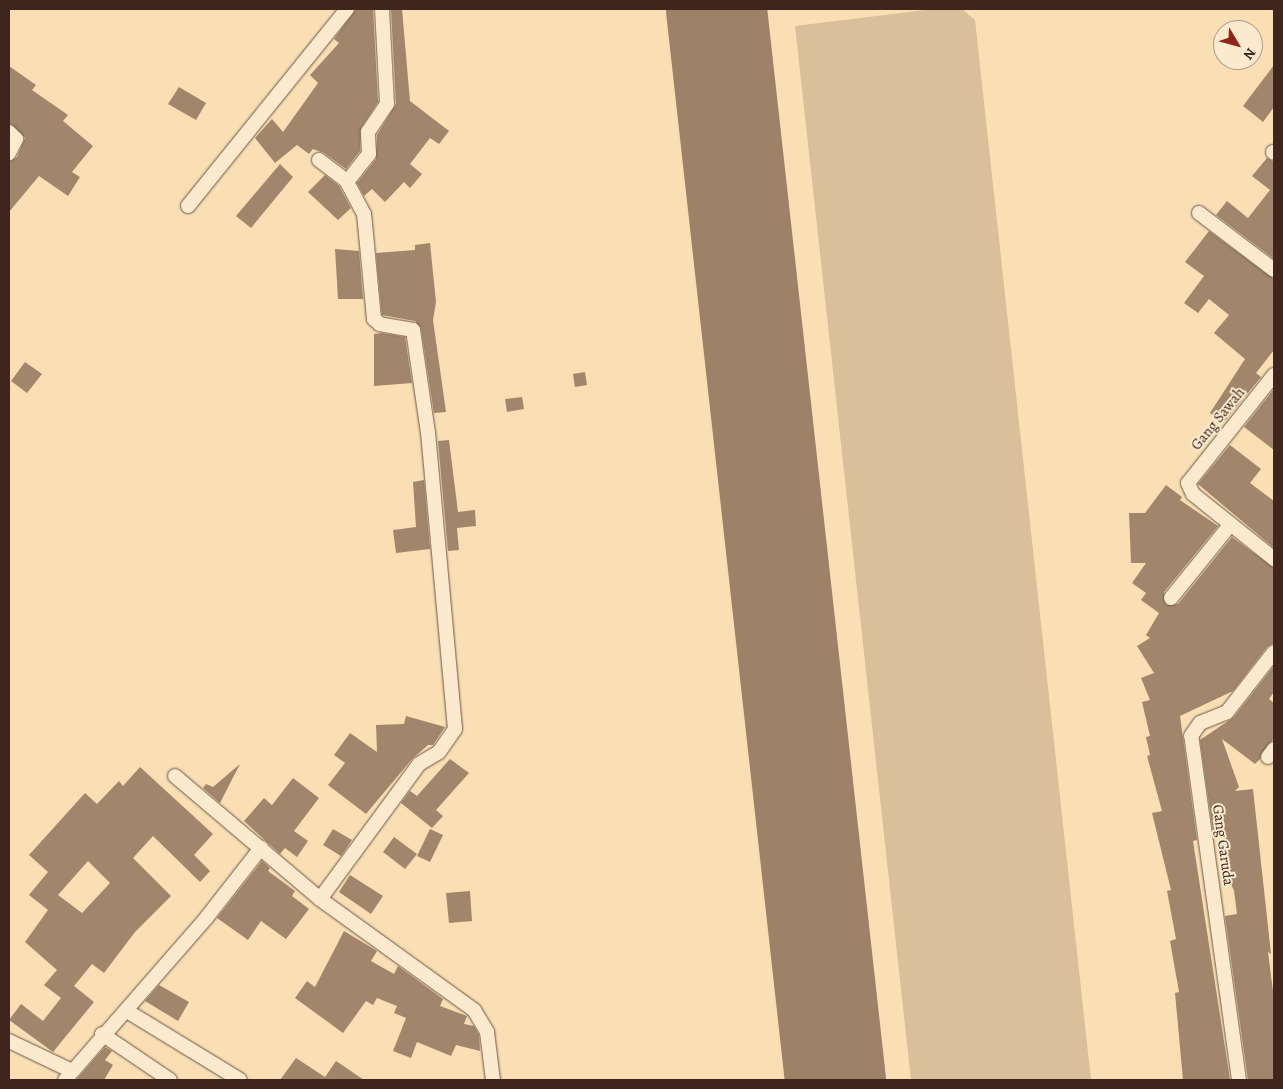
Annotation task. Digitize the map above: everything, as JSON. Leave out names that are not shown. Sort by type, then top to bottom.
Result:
[{"type":"street","points":[[188,206],[347,9]]},
{"type":"street","points":[[347,181],[369,154],[368,132],[387,104],[382,9]]},
{"type":"street","points":[[9,132],[16,139],[9,153]]},
{"type":"street","points":[[319,160],[347,181],[364,214],[374,319],[380,324],[413,330],[428,433],[456,715],[450,741],[419,764],[320,899]]},
{"type":"street","points":[[1199,213],[1274,270]]},
{"type":"street","name":"Gang Sawah","points":[[1231,524],[1193,494],[1188,483],[1274,375]]},
{"type":"street","points":[[1171,598],[1231,524],[1272,552]]},
{"type":"street","name":"Gang Garuda","points":[[1239,1080],[1191,736],[1200,723],[1228,712],[1274,652]]},
{"type":"street","points":[[175,776],[320,899],[480,1015],[487,1032],[493,1080]]},
{"type":"street","points":[[9,1041],[69,1076],[102,1034],[127,1011],[261,848]]},
{"type":"street","points":[[127,1011],[240,1080]]},
{"type":"street","points":[[102,1034],[170,1080]]},
{"type":"shaded area","points":[[933,9],[962,9],[975,20],[1091,1080],[911,1080],[795,26]]},
{"type":"building","points":[[356,9],[373,9],[378,102],[361,128],[360,151],[346,169],[324,153],[313,149],[309,154],[297,145],[275,163],[255,138],[272,119],[283,132],[318,83],[310,75],[339,43],[334,39]]},
{"type":"building","points":[[391,9],[402,9],[410,101],[449,131],[439,144],[430,138],[410,164],[422,174],[410,188],[404,182],[385,202],[372,189],[364,196],[357,183],[376,159],[377,135],[396,104]]},
{"type":"building","points":[[1274,65],[1274,107],[1263,122],[1243,106]]},
{"type":"building","points":[[9,66],[36,85],[32,90],[68,115],[63,121],[93,146],[72,172],[80,177],[68,196],[39,176],[9,212],[9,162],[17,157],[25,138],[9,123]]},
{"type":"building","points":[[179,87],[206,103],[196,120],[168,104]]},
{"type":"building","points":[[1267,158],[1274,162],[1274,259],[1216,215],[1227,201],[1248,218],[1270,190],[1252,176]]},
{"type":"building","points":[[280,164],[293,177],[251,228],[236,216]]},
{"type":"building","points":[[325,175],[339,186],[351,208],[338,220],[308,192]]},
{"type":"building","points":[[1209,231],[1274,279],[1274,350],[1256,373],[1261,377],[1223,423],[1210,413],[1245,359],[1214,333],[1229,315],[1209,299],[1198,313],[1184,303],[1204,276],[1185,262]]},
{"type":"building","points":[[430,243],[436,302],[433,320],[446,412],[434,413],[421,328],[415,321],[382,315],[376,253],[415,250],[415,245]]},
{"type":"building","points":[[335,249],[359,251],[363,299],[338,299]]},
{"type":"building","points":[[382,333],[405,337],[412,383],[374,386],[374,334]]},
{"type":"building","points":[[25,362],[42,374],[27,393],[11,381]]},
{"type":"building","points":[[585,372],[587,385],[575,387],[573,374]]},
{"type":"building","points":[[1274,389],[1274,450],[1244,427]]},
{"type":"building","points":[[522,397],[524,409],[507,412],[505,399]]},
{"type":"building","points":[[449,440],[458,512],[475,510],[476,526],[457,528],[459,550],[448,551],[438,441]]},
{"type":"building","points":[[1230,445],[1261,469],[1250,483],[1274,501],[1274,548],[1198,484]]},
{"type":"building","points":[[424,480],[430,549],[396,553],[393,530],[416,527],[413,482]]},
{"type":"building","points":[[1166,485],[1182,497],[1180,500],[1218,526],[1164,592],[1166,605],[1178,604],[1232,537],[1274,568],[1274,643],[1267,647],[1233,691],[1180,716],[1197,840],[1193,841],[1230,1080],[1183,1080],[1175,993],[1179,992],[1170,941],[1176,939],[1167,891],[1171,890],[1152,813],[1162,811],[1147,756],[1150,755],[1146,737],[1150,736],[1142,702],[1150,700],[1141,678],[1154,673],[1137,646],[1150,638],[1146,635],[1159,613],[1141,600],[1146,593],[1132,583],[1146,563],[1131,563],[1129,513],[1145,513]]},
{"type":"building","points":[[1274,666],[1274,692],[1269,699],[1274,703],[1274,738],[1260,759],[1255,764],[1222,739],[1239,787],[1235,791],[1253,789],[1271,954],[1268,952],[1274,999],[1274,1080],[1248,1080],[1225,916],[1237,914],[1234,891],[1228,876],[1222,830],[1213,831],[1200,740],[1234,717]]},
{"type":"building","points":[[406,716],[445,727],[433,745],[428,745],[412,759],[366,814],[328,785],[345,763],[334,755],[350,733],[377,752],[376,725],[404,724]]},
{"type":"building","points":[[450,759],[469,773],[436,810],[443,816],[432,828],[401,803],[410,791],[417,796]]},
{"type":"building","points":[[240,764],[220,803],[203,788],[206,784],[213,787]]},
{"type":"building","points":[[140,767],[213,834],[194,855],[210,871],[200,882],[153,836],[133,858],[171,896],[135,932],[104,973],[92,964],[74,986],[94,1002],[53,1052],[9,1020],[21,1004],[43,1021],[61,998],[44,985],[57,970],[25,942],[48,910],[29,895],[48,872],[29,855],[85,793],[97,804],[119,781],[123,786]],"holes":[[[88,861],[110,883],[82,913],[58,895]]]},
{"type":"building","points":[[293,778],[319,798],[294,831],[308,841],[297,857],[285,848],[280,854],[244,821],[264,798],[272,805]]},
{"type":"building","points":[[333,829],[352,840],[341,856],[323,845]]},
{"type":"building","points":[[430,829],[443,835],[430,862],[417,856]]},
{"type":"building","points":[[394,837],[417,854],[405,869],[383,852]]},
{"type":"building","points":[[262,861],[270,868],[268,871],[295,891],[292,896],[309,909],[286,939],[261,921],[248,940],[217,918]]},
{"type":"building","points":[[350,875],[383,896],[371,914],[339,892]]},
{"type":"building","points":[[470,891],[472,921],[449,923],[446,893]]},
{"type":"building","points":[[344,931],[377,951],[371,961],[394,974],[398,966],[443,999],[440,1006],[467,1016],[464,1024],[474,1026],[479,1035],[480,1051],[456,1045],[451,1056],[417,1042],[411,1058],[393,1051],[406,1018],[394,1013],[397,1006],[377,998],[373,1005],[366,1001],[343,1033],[295,998],[307,981],[315,987]]},
{"type":"building","points":[[159,985],[189,1002],[178,1021],[145,1001]]},
{"type":"building","points":[[105,1047],[112,1051],[105,1060],[113,1065],[104,1080],[76,1080]]},
{"type":"building","points":[[296,1058],[325,1077],[336,1061],[364,1080],[280,1080]]},
{"type":"runway","points":[[716,9],[835,1080]]}]
